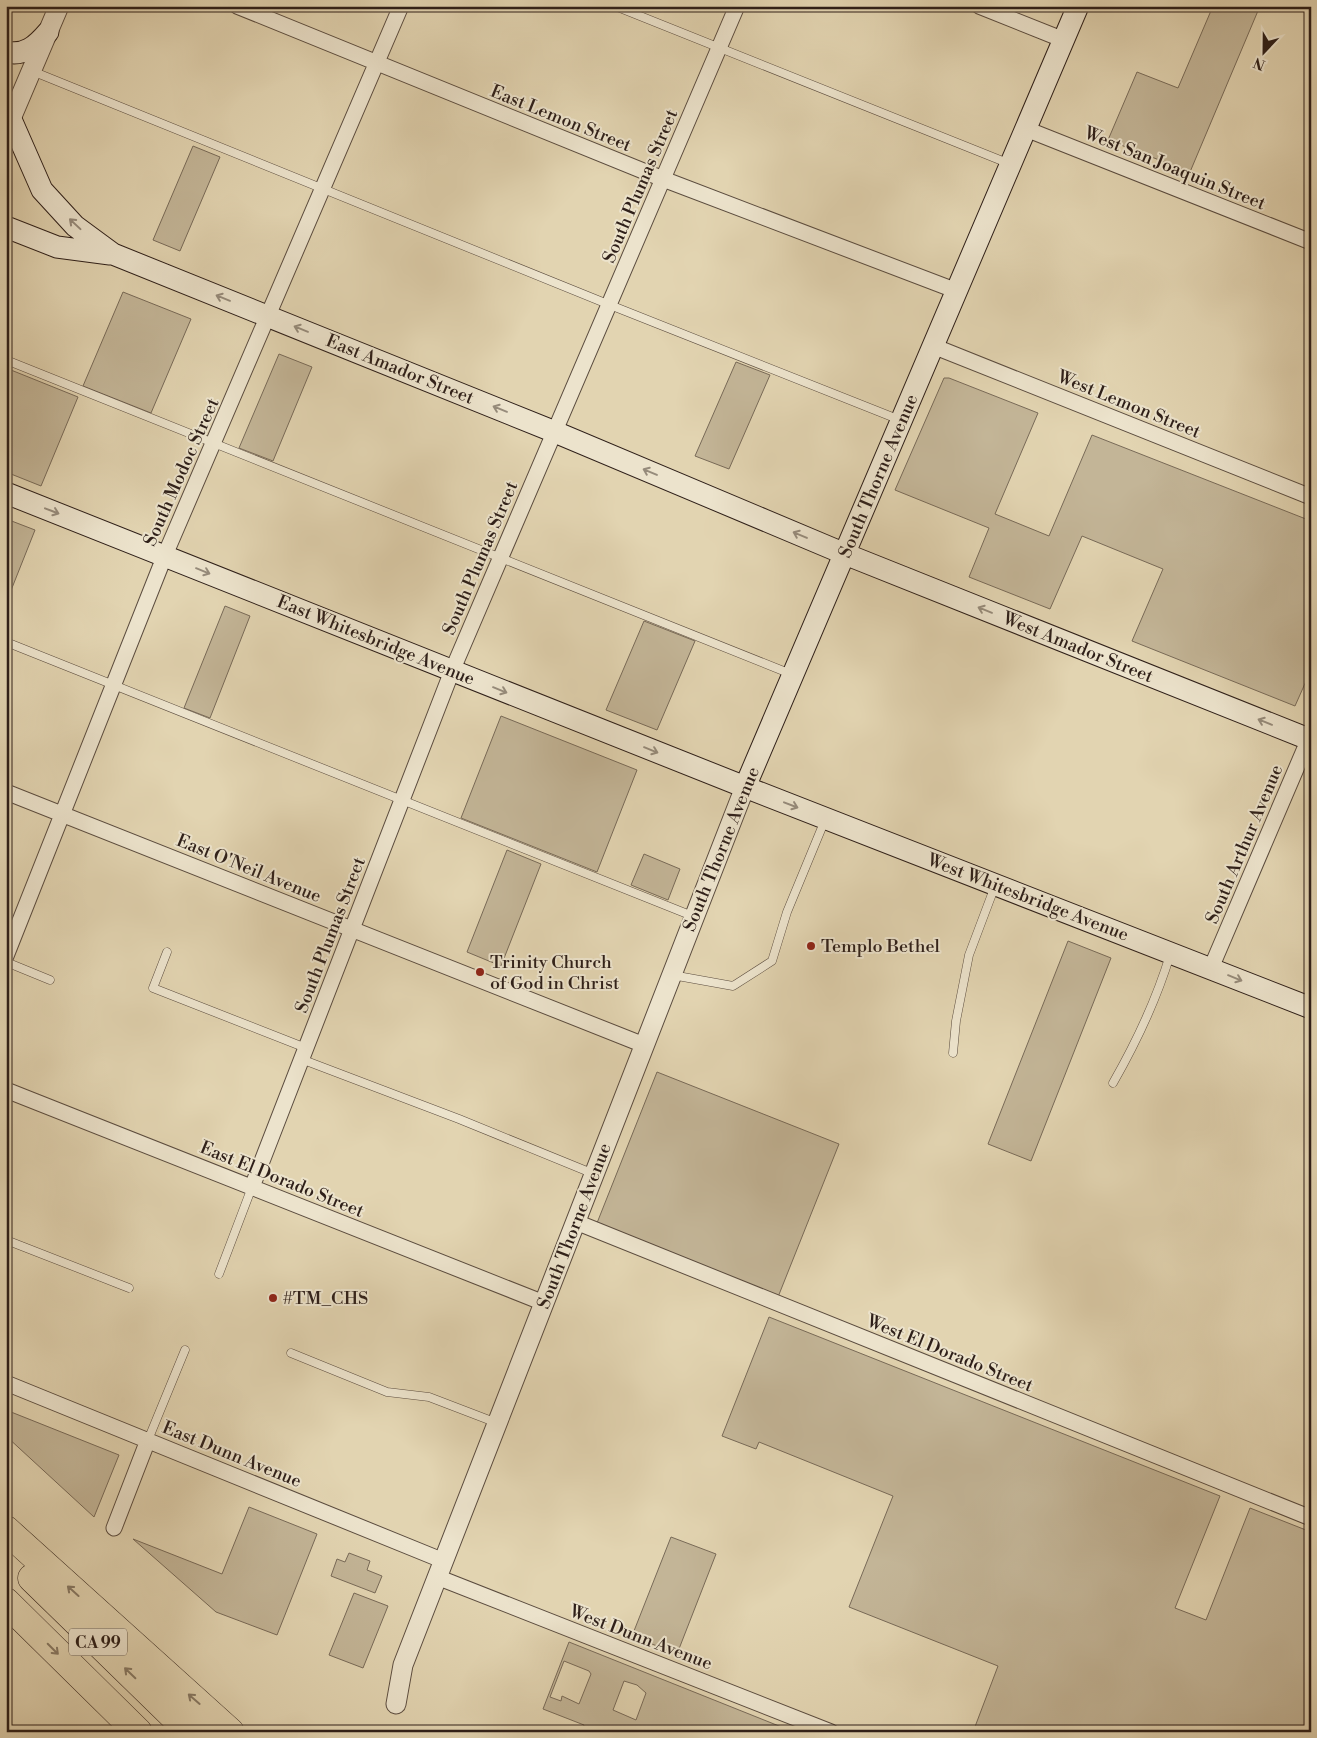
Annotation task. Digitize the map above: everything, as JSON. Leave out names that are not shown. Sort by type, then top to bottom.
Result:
[{"type":"highway","points":[[6,1530],[230,1732]]},
{"type":"highway","name":"CA 99","points":[[6,1553],[190,1732]]},
{"type":"highway","name":"CA 99","points":[[6,1602],[138,1732]]},
{"type":"main road","name":"South Thorne Avenue","points":[[745,787],[1078,6]]},
{"type":"main road","points":[[6,52],[21,52],[35,47],[48,32]]},
{"type":"main road","name":"East Amador Street","points":[[8,119],[42,190],[75,226],[113,254],[555,432],[845,554]]},
{"type":"main road","points":[[6,227],[57,247],[113,254]]},
{"type":"main road","name":"East Whitesbridge Avenue","points":[[6,493],[745,787]]},
{"type":"main road","name":"West Amador Street","points":[[845,554],[1310,737]]},
{"type":"main road","name":"West Whitesbridge Avenue","points":[[745,787],[1311,1008]]},
{"type":"street","points":[[8,119],[32,71],[59,6]]},
{"type":"street","name":"East Lemon Street","points":[[237,6],[663,180],[957,291]]},
{"type":"street","name":"South Modoc Street","points":[[6,956],[12,926],[63,814],[165,555],[401,6]]},
{"type":"street","name":"South Plumas Street","points":[[252,1188],[452,671],[737,6]]},
{"type":"street","points":[[979,6],[1064,40]]},
{"type":"street","name":"West San Joaquin Street","points":[[1026,129],[1311,242]]},
{"type":"street","name":"West Lemon Street","points":[[933,346],[1311,497]]},
{"type":"street","name":"South Arthur Avenue","points":[[1211,968],[1310,737]]},
{"type":"street","name":"South Thorne Avenue","points":[[396,1704],[403,1666],[745,787]]},
{"type":"street","name":"East O'Neil Avenue","points":[[6,792],[644,1045]]},
{"type":"street","name":"East El Dorado Street","points":[[6,1090],[544,1303]]},
{"type":"street","name":"West El Dorado Street","points":[[576,1222],[1311,1518]]},
{"type":"street","name":"East Dunn Avenue","points":[[6,1383],[148,1440],[440,1569]]},
{"type":"street","points":[[114,1528],[148,1440]]},
{"type":"street","name":"West Dunn Avenue","points":[[440,1569],[831,1732]]},
{"type":"lane","points":[[615,6],[1011,164]]},
{"type":"lane","points":[[32,71],[610,305],[902,420]]},
{"type":"lane","points":[[6,360],[793,675]]},
{"type":"lane","points":[[6,642],[694,917]]},
{"type":"lane","points":[[672,975],[733,986],[772,961],[787,912],[826,818]]},
{"type":"lane","points":[[952,1053],[956,1021],[969,955],[995,884]]},
{"type":"lane","points":[[167,952],[153,988],[304,1054],[594,1174]]},
{"type":"lane","points":[[1114,1083],[1137,1041],[1159,993],[1171,953]]},
{"type":"lane","points":[[6,962],[50,980]]},
{"type":"lane","points":[[219,1274],[252,1188]]},
{"type":"lane","points":[[6,1240],[129,1288]]},
{"type":"lane","points":[[148,1440],[185,1350]]},
{"type":"lane","points":[[291,1353],[387,1392],[429,1396],[497,1423]]},
{"type":"shaded area","points":[[1213,6],[1260,6],[1190,172],[1108,140],[1137,72],[1178,88]]},
{"type":"shaded area","points":[[193,146],[220,157],[180,251],[153,240]]},
{"type":"shaded area","points":[[123,292],[191,319],[151,413],[83,386]]},
{"type":"shaded area","points":[[279,354],[312,367],[273,461],[239,448]]},
{"type":"shaded area","points":[[736,362],[770,375],[729,469],[695,456]]},
{"type":"shaded area","points":[[6,368],[78,397],[41,486],[6,472]]},
{"type":"shaded area","points":[[944,378],[949,378],[1038,413],[995,514],[1049,536],[1092,435],[1311,521],[1311,670],[1295,706],[1132,641],[1163,569],[1082,536],[1050,609],[969,577],[989,528],[895,490]]},
{"type":"shaded area","points":[[9,520],[35,530],[6,603],[6,528]]},
{"type":"shaded area","points":[[225,606],[250,616],[210,718],[184,708]]},
{"type":"shaded area","points":[[644,621],[695,641],[657,730],[606,710]]},
{"type":"shaded area","points":[[501,716],[637,770],[597,872],[461,818]]},
{"type":"shaded area","points":[[507,850],[541,864],[501,966],[467,952]]},
{"type":"shaded area","points":[[644,854],[680,869],[668,900],[631,885]]},
{"type":"shaded area","points":[[1068,941],[1111,958],[1031,1161],[988,1144]]},
{"type":"shaded area","points":[[657,1072],[839,1144],[778,1297],[597,1223]]},
{"type":"shaded area","points":[[769,1317],[1220,1496],[1175,1608],[1206,1620],[1250,1508],[1311,1532],[1311,1732],[973,1732],[998,1666],[849,1607],[893,1496],[759,1442],[756,1449],[722,1436]]},
{"type":"shaded area","points":[[6,1410],[119,1455],[94,1517],[6,1436]]},
{"type":"shaded area","points":[[249,1507],[317,1534],[277,1635],[216,1612],[133,1539],[222,1574]]},
{"type":"shaded area","points":[[671,1537],[716,1554],[677,1654],[632,1636]]},
{"type":"shaded area","points":[[349,1553],[370,1561],[367,1570],[382,1576],[375,1593],[331,1576],[337,1559],[345,1562]]},
{"type":"shaded area","points":[[354,1593],[388,1606],[363,1668],[329,1655]]},
{"type":"shaded area","points":[[569,1642],[794,1732],[582,1732],[584,1725],[543,1709]],"holes":[[[564,1661],[589,1671],[591,1674],[579,1704],[562,1696],[561,1701],[550,1697]],[[624,1681],[637,1685],[646,1693],[636,1720],[613,1710]]]},
{"type":"place","name":"Templo Bethel","points":[[811,946]]},
{"type":"place","name":"Trinity Church of God in Christ","points":[[480,972]]},
{"type":"place","name":"#TM_CHS","points":[[273,1298]]}]
